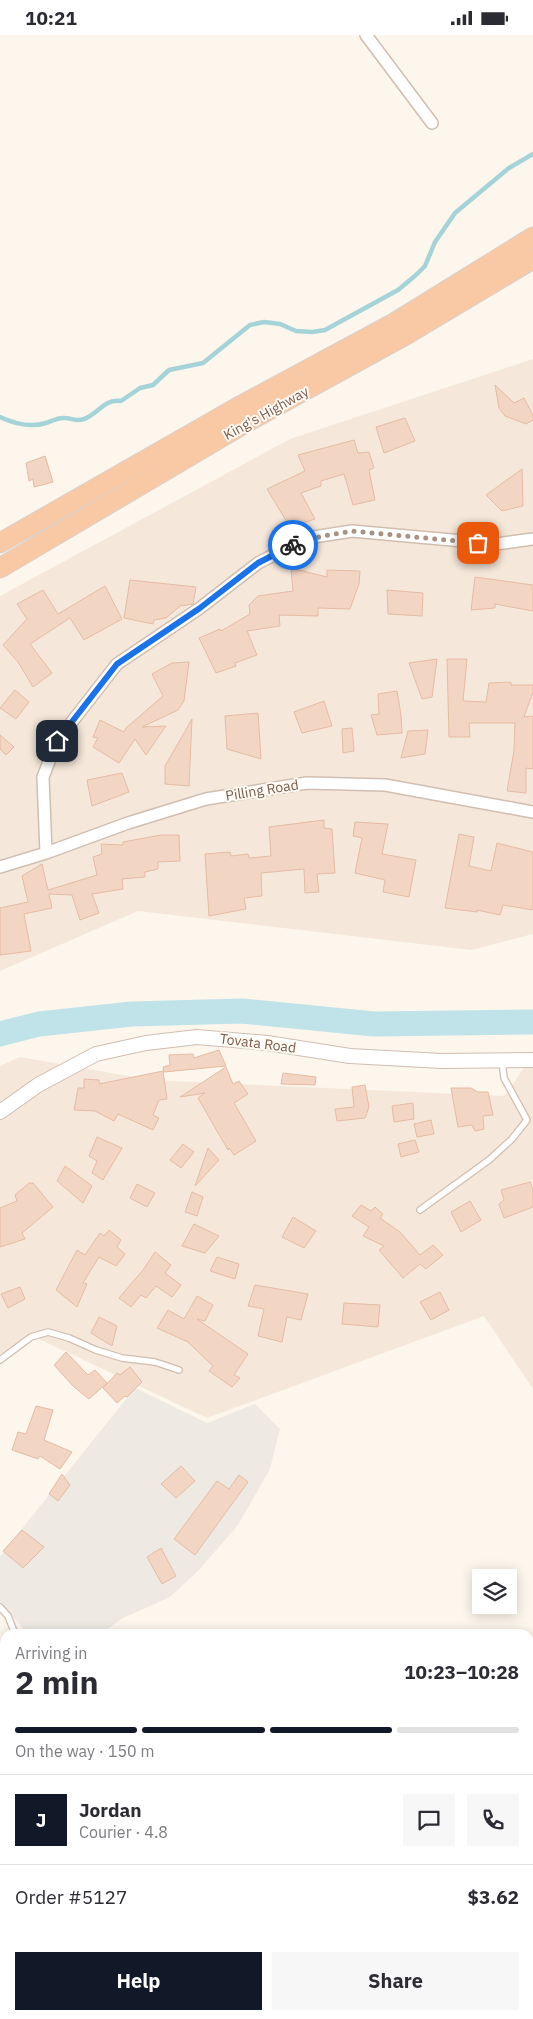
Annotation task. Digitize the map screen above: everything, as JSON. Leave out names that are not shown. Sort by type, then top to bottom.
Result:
[{"type":"highway","name":"King's Highway","points":[[0,543],[238,407],[394,323],[533,237]]},
{"type":"highway","name":"King's Highway","points":[[0,569],[241,426],[404,336],[533,259]]},
{"type":"street","points":[[366,35],[432,123]]},
{"type":"street","points":[[46,853],[43,777],[57,741],[71,721],[117,664],[200,608],[258,563],[307,539],[352,531],[496,545],[533,539]]},
{"type":"street","name":"Pilling Road","points":[[0,867],[46,853],[128,823],[206,799],[307,783],[384,785],[533,812]]},
{"type":"street","name":"Tovata Road","points":[[0,1112],[38,1085],[96,1054],[146,1043],[197,1037],[267,1043],[350,1056],[442,1061],[533,1060]]},
{"type":"lane","points":[[502,1061],[504,1078],[527,1120],[533,1127]]},
{"type":"lane","points":[[420,1209],[489,1160],[512,1139],[527,1120]]},
{"type":"lane","points":[[0,1360],[31,1337],[48,1332],[122,1358],[155,1362],[179,1370]]},
{"type":"lane","points":[[0,1607],[8,1616],[13,1629]]},
{"type":"shaded area","points":[[533,359],[533,934],[471,950],[138,911],[0,971],[0,596],[290,439]]},
{"type":"shaded area","points":[[533,1054],[533,1389],[484,1316],[207,1418],[37,1338],[0,1354],[0,1066],[20,1057],[151,1080],[505,1096]]},
{"type":"shaded area","points":[[135,1388],[207,1423],[255,1404],[280,1429],[270,1469],[238,1525],[199,1570],[170,1597],[123,1618],[107,1629],[24,1629],[0,1601],[0,1556]]},
{"type":"water","points":[[0,1022],[32,1023],[0,1042]]},
{"type":"building","points":[[495,385],[514,403],[524,398],[533,415],[533,420],[526,424],[505,416],[499,408]]},
{"type":"building","points":[[405,418],[415,441],[384,453],[376,427]]},
{"type":"building","points":[[354,440],[358,453],[369,452],[374,468],[369,470],[375,500],[353,505],[344,474],[321,481],[321,486],[301,493],[315,519],[290,527],[267,489],[305,471],[298,455]]},
{"type":"building","points":[[45,456],[53,482],[34,487],[33,479],[29,481],[26,463]]},
{"type":"building","points":[[522,469],[523,506],[502,511],[486,495]]},
{"type":"building","points":[[291,568],[327,577],[327,570],[360,571],[359,584],[350,609],[318,608],[318,616],[279,615],[280,626],[247,631],[257,655],[235,663],[236,666],[216,673],[199,638],[220,629],[221,631],[250,614],[249,605],[258,596],[293,591]]},
{"type":"building","points":[[475,577],[533,585],[533,611],[495,604],[495,608],[471,610]]},
{"type":"building","points":[[130,580],[196,587],[193,604],[180,606],[166,618],[154,620],[153,624],[124,618]]},
{"type":"building","points":[[105,586],[122,619],[84,640],[70,618],[30,644],[52,673],[33,687],[18,662],[3,645],[27,619],[17,604],[43,590],[58,614]]},
{"type":"building","points":[[387,590],[423,593],[422,616],[388,614]]},
{"type":"building","points":[[437,659],[432,697],[422,699],[409,663]]},
{"type":"building","points":[[447,659],[467,659],[463,701],[486,702],[489,683],[511,682],[511,685],[533,685],[533,692],[524,717],[533,716],[533,769],[526,768],[526,793],[507,791],[514,750],[515,723],[469,723],[470,737],[449,737]]},
{"type":"building","points":[[189,662],[184,701],[178,710],[142,727],[166,726],[146,755],[135,739],[119,763],[93,747],[98,738],[93,737],[100,720],[124,732],[126,728],[163,696],[152,674],[172,663]]},
{"type":"building","points":[[15,690],[29,702],[16,719],[0,708]]},
{"type":"building","points":[[397,691],[402,733],[377,735],[371,715],[379,714],[378,694]]},
{"type":"building","points":[[324,701],[332,726],[302,733],[294,712]]},
{"type":"building","points":[[258,713],[261,759],[227,749],[225,716]]},
{"type":"building","points":[[192,719],[189,786],[165,784],[165,766]]},
{"type":"building","points":[[352,728],[354,751],[343,753],[342,729]]},
{"type":"building","points":[[428,730],[425,754],[401,758],[408,731]]},
{"type":"building","points":[[0,735],[14,747],[6,755],[0,749]]},
{"type":"building","points":[[122,773],[129,792],[92,806],[87,780]]},
{"type":"building","points":[[324,820],[324,828],[332,829],[335,873],[317,874],[319,892],[305,893],[304,869],[261,873],[262,896],[244,898],[246,909],[209,916],[205,854],[230,852],[231,856],[248,854],[249,858],[271,856],[269,827]]},
{"type":"building","points":[[355,822],[388,824],[382,854],[416,860],[409,897],[383,892],[385,880],[355,873],[362,838],[353,836]]},
{"type":"building","points":[[459,834],[474,837],[469,866],[491,871],[497,843],[533,852],[533,910],[503,905],[500,915],[477,910],[477,912],[445,908]]},
{"type":"building","points":[[161,835],[179,835],[180,861],[158,862],[158,869],[145,872],[145,877],[122,879],[123,889],[92,894],[99,913],[80,920],[72,895],[49,894],[52,908],[24,914],[31,951],[0,955],[0,908],[28,902],[22,876],[42,864],[48,890],[97,875],[93,857],[102,854],[101,844],[123,845],[123,842]]},
{"type":"building","points":[[219,1050],[226,1066],[164,1072],[163,1067],[170,1065],[169,1055],[193,1054],[194,1058]]},
{"type":"building","points":[[226,1067],[233,1084],[239,1081],[248,1094],[234,1103],[256,1141],[234,1155],[229,1148],[228,1150],[198,1098],[205,1093],[180,1097]]},
{"type":"building","points":[[163,1071],[167,1099],[159,1100],[153,1115],[159,1118],[153,1130],[118,1114],[114,1121],[95,1111],[74,1110],[78,1088],[84,1088],[84,1079],[99,1080],[99,1084]]},
{"type":"building","points":[[283,1073],[316,1077],[315,1085],[281,1084]]},
{"type":"building","points":[[365,1085],[369,1107],[365,1118],[337,1121],[335,1109],[354,1107],[352,1087]]},
{"type":"building","points":[[451,1088],[471,1088],[478,1092],[488,1092],[493,1115],[483,1116],[484,1129],[475,1131],[472,1125],[458,1127]]},
{"type":"building","points":[[413,1103],[414,1119],[394,1122],[392,1106]]},
{"type":"building","points":[[431,1120],[434,1134],[417,1137],[414,1124]]},
{"type":"building","points":[[97,1137],[122,1148],[103,1180],[92,1173],[97,1161],[89,1156]]},
{"type":"building","points":[[415,1140],[419,1152],[401,1157],[398,1144]]},
{"type":"building","points":[[183,1144],[194,1152],[181,1168],[170,1160]]},
{"type":"building","points":[[208,1148],[219,1160],[195,1186]]},
{"type":"building","points":[[65,1166],[92,1186],[83,1203],[57,1181]]},
{"type":"building","points":[[530,1182],[533,1190],[533,1207],[504,1218],[499,1204],[504,1200],[501,1190]]},
{"type":"building","points":[[29,1183],[33,1183],[53,1207],[22,1233],[25,1239],[0,1247],[0,1208],[17,1201],[15,1195]]},
{"type":"building","points":[[137,1184],[155,1193],[147,1207],[130,1198]]},
{"type":"building","points":[[192,1192],[203,1197],[197,1216],[185,1212]]},
{"type":"building","points":[[470,1201],[481,1220],[461,1232],[451,1212]]},
{"type":"building","points":[[361,1205],[371,1211],[375,1207],[383,1214],[380,1218],[400,1232],[420,1255],[433,1245],[443,1255],[426,1269],[420,1264],[403,1278],[379,1250],[384,1246],[363,1236],[369,1227],[352,1216]]},
{"type":"building","points":[[293,1217],[316,1231],[304,1248],[282,1237]]},
{"type":"building","points":[[194,1224],[219,1236],[205,1253],[182,1246]]},
{"type":"building","points":[[109,1230],[121,1240],[117,1247],[125,1254],[116,1266],[99,1257],[83,1283],[87,1284],[77,1307],[56,1290],[77,1250],[85,1255],[100,1233],[104,1236]]},
{"type":"building","points":[[155,1252],[171,1265],[165,1273],[181,1285],[172,1297],[156,1286],[146,1298],[141,1295],[131,1307],[119,1298],[143,1270]]},
{"type":"building","points":[[217,1257],[239,1264],[235,1279],[210,1271]]},
{"type":"building","points":[[255,1285],[308,1294],[301,1320],[287,1317],[282,1342],[258,1336],[264,1309],[248,1306]]},
{"type":"building","points":[[20,1287],[25,1299],[8,1308],[1,1294]]},
{"type":"building","points":[[440,1292],[449,1310],[431,1320],[420,1302]]},
{"type":"building","points":[[197,1296],[213,1305],[205,1321],[197,1319],[248,1354],[234,1375],[240,1378],[232,1387],[209,1371],[213,1366],[188,1342],[157,1328],[168,1310],[184,1319]]},
{"type":"building","points":[[344,1303],[380,1305],[378,1327],[342,1324]]},
{"type":"building","points":[[99,1317],[117,1326],[112,1346],[91,1333]]},
{"type":"building","points":[[66,1352],[88,1375],[95,1370],[107,1383],[89,1399],[73,1386],[54,1365]]},
{"type":"building","points":[[130,1367],[142,1382],[127,1397],[125,1396],[117,1403],[103,1388],[117,1373],[120,1375]]},
{"type":"building","points":[[36,1406],[53,1410],[44,1440],[72,1452],[60,1469],[40,1456],[38,1459],[12,1450],[18,1432],[26,1434]]},
{"type":"building","points":[[181,1466],[195,1481],[176,1498],[161,1484]]},
{"type":"building","points":[[62,1474],[70,1485],[58,1501],[49,1494]]},
{"type":"building","points":[[239,1475],[248,1482],[195,1555],[174,1539],[217,1481],[229,1489]]},
{"type":"building","points":[[22,1530],[44,1547],[23,1568],[3,1551]]},
{"type":"building","points":[[161,1548],[176,1576],[162,1584],[147,1557]]},
{"type":"waterway","points":[[0,417],[11,422],[28,425],[46,423],[60,418],[84,419],[110,402],[121,401],[140,388],[153,385],[169,370],[203,363],[250,325],[264,322],[280,324],[296,331],[312,332],[325,330],[398,290],[416,275],[425,266],[435,242],[455,213],[509,168],[533,154]]},
{"type":"waterway","points":[[0,1034],[39,1024],[132,1014],[242,1011],[374,1024],[533,1022]]},
{"type":"way so far","points":[[293,545],[307,539],[352,531],[478,543]]},
{"type":"route","points":[[57,741],[117,664],[200,608],[258,563],[293,545]]}]
